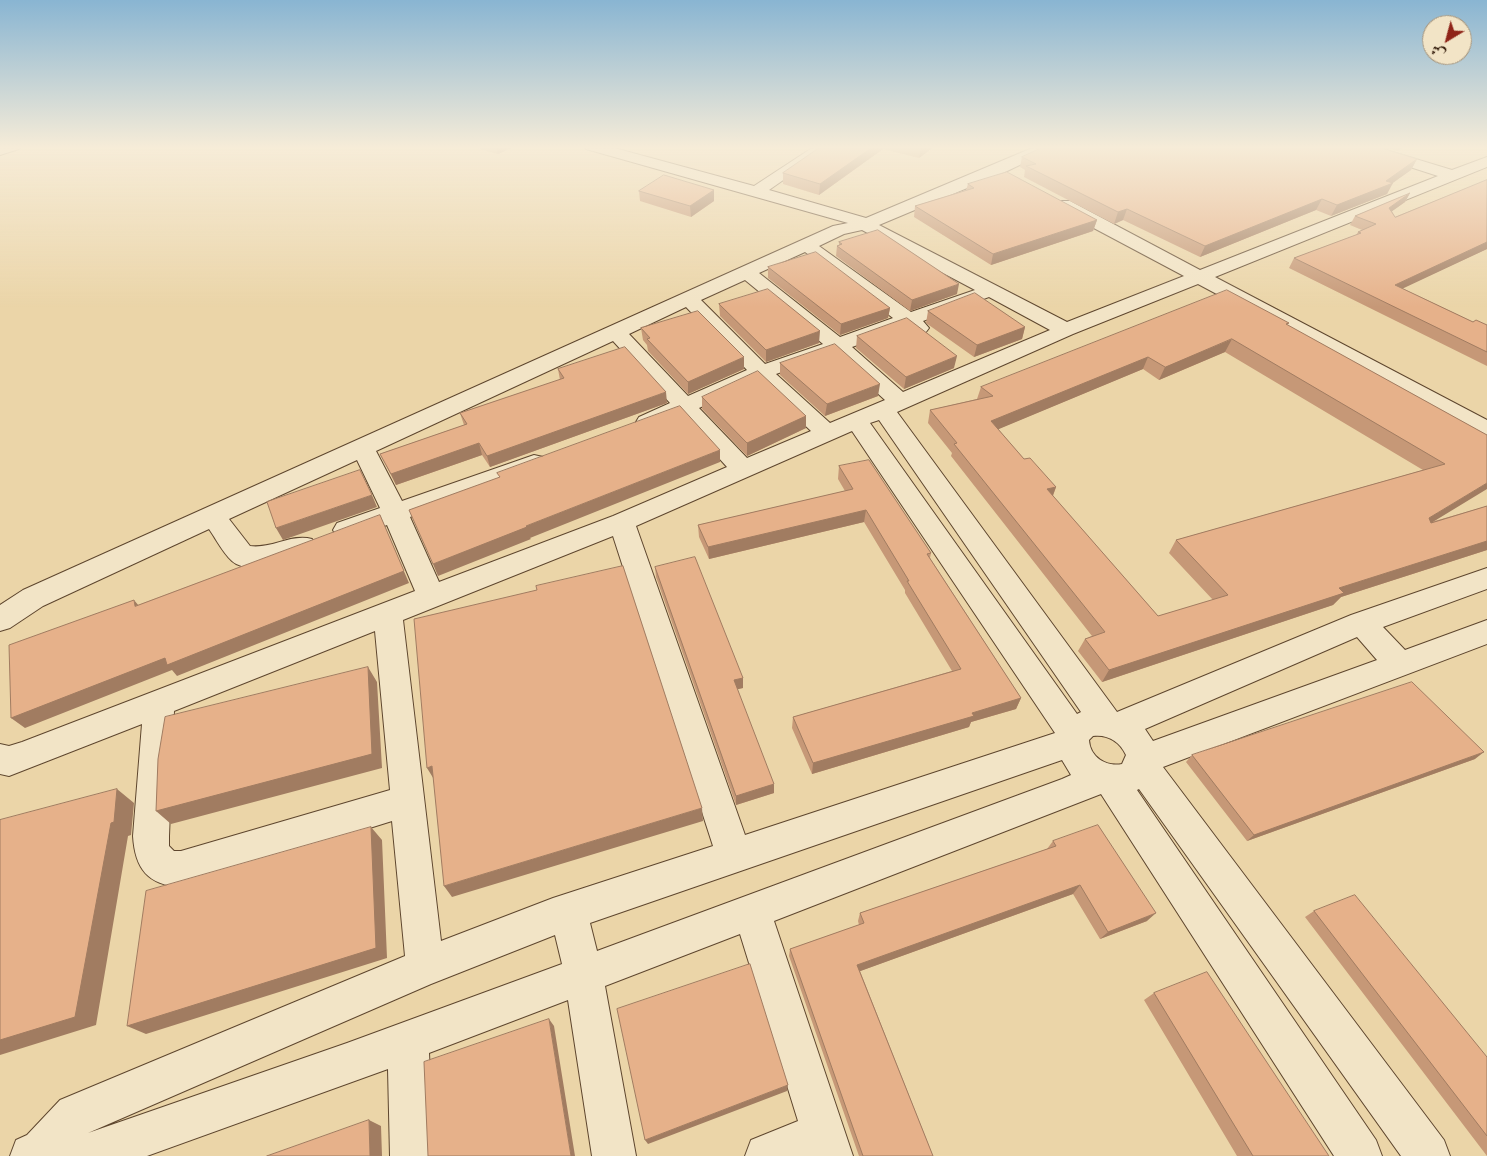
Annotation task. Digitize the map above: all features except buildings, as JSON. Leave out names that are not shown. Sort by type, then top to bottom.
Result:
[{"type":"street","points":[[783,200],[853,224],[1066,330]]},
{"type":"street","points":[[0,620],[33,598],[746,272],[909,200]]},
{"type":"street","points":[[1053,200],[1487,429]]},
{"type":"street","points":[[0,759],[8,761],[24,756],[158,705],[622,522],[892,406],[966,364],[1066,330],[1198,275],[1388,200]]},
{"type":"street","points":[[806,245],[937,342]]},
{"type":"street","points":[[746,272],[837,345],[892,406],[1111,724],[1135,741],[1124,771]]},
{"type":"street","points":[[627,429],[687,406],[762,373],[988,290]]},
{"type":"street","points":[[689,298],[762,373],[828,434]]},
{"type":"street","points":[[616,332],[687,406],[744,470]]},
{"type":"street","points":[[857,421],[1072,738],[1074,753],[1080,763],[1124,771],[1428,1156]]},
{"type":"street","points":[[363,448],[396,513],[431,597]]},
{"type":"street","points":[[213,516],[242,555],[263,558],[396,513],[553,456]]},
{"type":"street","points":[[622,522],[734,856]]},
{"type":"street","points":[[42,1154],[75,1115],[425,967],[569,912],[1072,738],[1080,725],[1092,721],[1111,724],[1360,623],[1485,580]]},
{"type":"street","points":[[388,615],[425,967]]},
{"type":"street","points":[[1360,623],[1401,665]]},
{"type":"street","points":[[85,1156],[408,1041],[1072,791],[1487,632]]},
{"type":"street","points":[[158,705],[151,836],[152,853],[165,868],[181,869],[408,800]]},
{"type":"street","points":[[1124,771],[1360,1156]]},
{"type":"street","points":[[752,911],[827,1144],[767,1156]]},
{"type":"street","points":[[569,912],[584,975],[614,1156]]},
{"type":"street","points":[[408,1041],[412,1156]]}]
